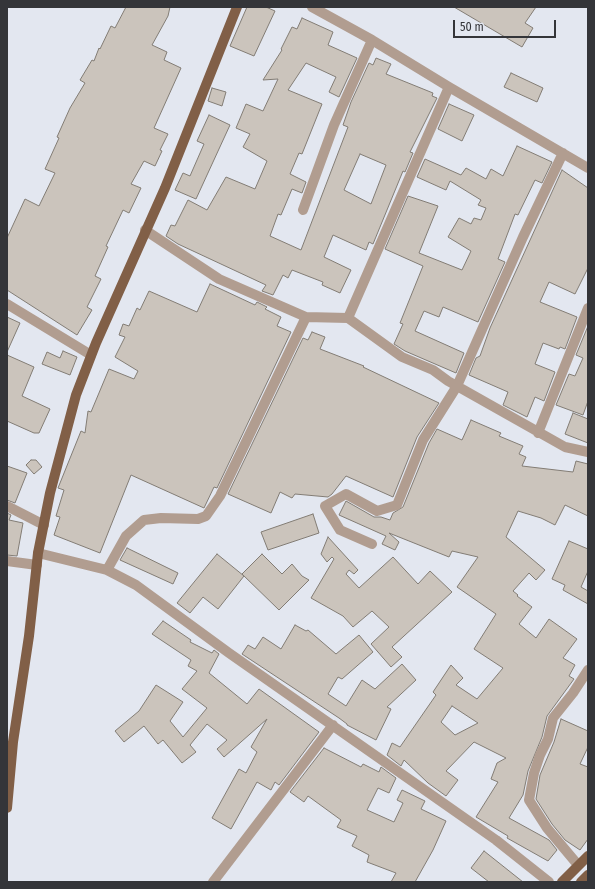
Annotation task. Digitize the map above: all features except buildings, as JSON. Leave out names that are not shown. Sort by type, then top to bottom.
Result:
[{"type":"main road","points":[[7,808],[13,742],[29,636],[38,553],[61,451],[76,395],[145,230],[165,188],[237,7]]},
{"type":"main road","points":[[562,882],[588,856]]},
{"type":"main road","points":[[581,882],[588,875]]},
{"type":"street","points":[[312,7],[372,40],[588,168]]},
{"type":"street","points":[[303,210],[334,125],[372,40]]},
{"type":"street","points":[[348,318],[449,87]]},
{"type":"street","points":[[372,544],[340,530],[325,506],[346,494],[377,511],[397,505],[423,440],[457,386],[523,237],[563,153]]},
{"type":"street","points":[[145,230],[219,280],[306,317],[348,318],[402,357],[433,370],[457,386],[538,433],[565,447],[588,452]]},
{"type":"street","points":[[7,304],[92,355]]},
{"type":"street","points":[[538,433],[588,308]]},
{"type":"street","points":[[107,570],[126,536],[144,520],[161,518],[198,519],[206,516],[220,496],[306,317]]},
{"type":"street","points":[[7,506],[44,525]]},
{"type":"street","points":[[38,553],[107,570],[136,584],[229,653],[496,840],[549,882]]},
{"type":"street","points":[[7,561],[36,565]]},
{"type":"street","points":[[578,865],[547,828],[529,800],[534,773],[540,755],[548,739],[553,718],[573,693],[588,670]]},
{"type":"street","points":[[213,882],[333,725]]}]
